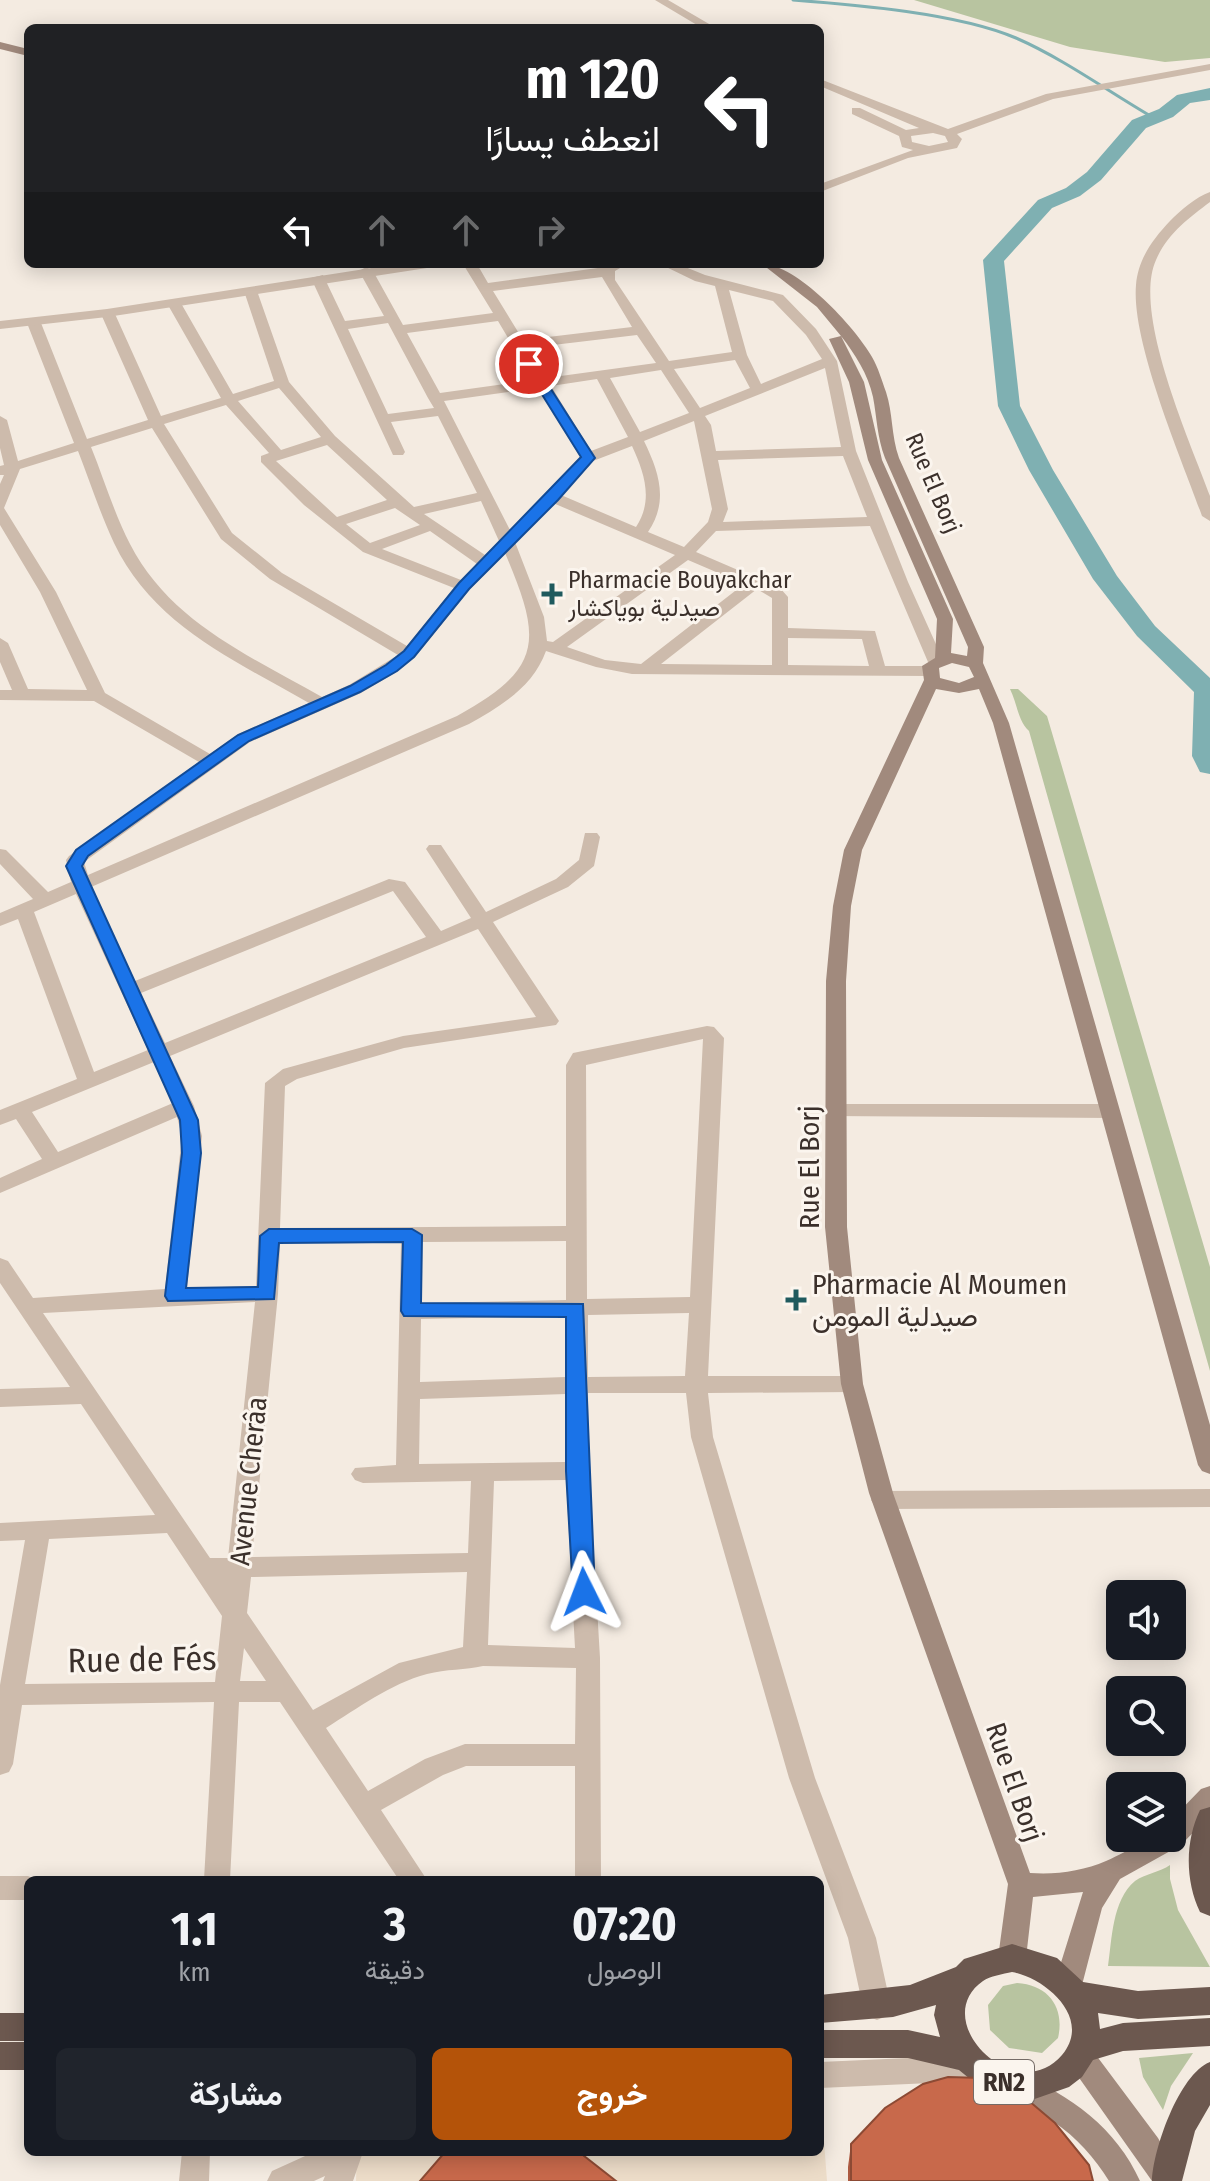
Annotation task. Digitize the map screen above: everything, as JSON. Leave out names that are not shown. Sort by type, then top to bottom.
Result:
[{"type":"highway","points":[[1210,1819],[1202,1860],[1210,1903]]},
{"type":"highway","points":[[824,2009],[877,2007],[922,1998],[992,1960],[1012,1958],[1049,1969],[1072,1990],[1086,2021],[1082,2052]]},
{"type":"highway","name":"RN2","points":[[962,1978],[953,1992],[949,2024],[970,2062]]},
{"type":"highway","points":[[1072,1990],[1138,2005],[1210,2001]]},
{"type":"highway","points":[[0,2027],[24,2027]]},
{"type":"highway","name":"RN2","points":[[824,2044],[908,2044],[970,2062],[1011,2084],[1044,2083],[1071,2068],[1082,2052],[1123,2037],[1210,2032]]},
{"type":"highway","points":[[0,2056],[24,2056]]},
{"type":"highway","points":[[1167,2180],[1180,2126],[1210,2077]]},
{"type":"main road","points":[[0,33],[24,40]]},
{"type":"main road","points":[[0,45],[24,52]]},
{"type":"main road","name":"Rue El Borj","points":[[771,268],[836,338],[855,369],[875,460],[945,619],[935,668],[853,850],[838,950],[836,1227],[852,1384],[883,1500],[1021,1884]]},
{"type":"main road","name":"Rue El Borj","points":[[772,268],[822,304],[865,357],[880,395],[884,436],[976,647],[979,671],[1001,723],[1210,1465]]},
{"type":"main road","points":[[960,658],[979,671],[965,688],[947,687],[935,668],[960,658]]},
{"type":"main road","points":[[1186,1822],[1210,1797]]},
{"type":"main road","points":[[1012,1958],[1021,1884],[1045,1887],[1070,1884],[1111,1871],[1149,1852]]},
{"type":"main road","points":[[1072,1990],[1085,1916],[1095,1892],[1111,1871]]},
{"type":"main road","points":[[1082,2052],[1100,2089],[1149,2148],[1167,2180]]},
{"type":"main road","points":[[1011,2084],[1066,2112],[1105,2150],[1125,2181]]},
{"type":"street","points":[[642,0],[683,24]]},
{"type":"street","points":[[660,0],[703,24]]},
{"type":"street","points":[[949,133],[1018,106],[1068,92],[1210,67]]},
{"type":"street","points":[[824,84],[949,133],[956,139],[953,145],[905,155],[824,186]]},
{"type":"street","points":[[824,95],[929,150]]},
{"type":"street","points":[[824,173],[933,129]]},
{"type":"street","points":[[1210,196],[1180,218],[1155,249],[1142,282],[1140,300],[1148,338],[1210,516]]},
{"type":"street","points":[[0,325],[175,305],[365,268]]},
{"type":"street","points":[[0,318],[126,304],[365,268]]},
{"type":"street","points":[[365,268],[508,541],[532,597],[547,646]]},
{"type":"street","points":[[472,268],[588,458]]},
{"type":"street","points":[[483,288],[614,268]]},
{"type":"street","points":[[0,920],[463,720],[515,687],[547,646],[685,555],[712,527],[720,509],[712,456],[698,415],[608,280],[614,268]]},
{"type":"street","points":[[547,646],[615,667],[645,669],[935,668],[849,451],[830,361],[785,301],[721,284],[678,268]]},
{"type":"street","points":[[318,278],[398,452]]},
{"type":"street","points":[[721,284],[740,355],[758,391]]},
{"type":"street","points":[[251,291],[282,383],[330,439],[404,507],[487,564]]},
{"type":"street","points":[[175,305],[229,400],[277,454]]},
{"type":"street","points":[[108,314],[157,424],[226,536],[248,557],[409,654]]},
{"type":"street","points":[[339,326],[395,325],[501,316]]},
{"type":"street","points":[[34,323],[122,544],[178,618],[221,648],[322,704]]},
{"type":"street","points":[[518,345],[642,330]]},
{"type":"street","points":[[382,419],[540,382],[740,355]]},
{"type":"street","points":[[175,1296],[192,1153],[189,1120],[81,885],[74,866],[81,853],[256,731],[374,680],[409,654],[464,586],[588,458],[830,361]]},
{"type":"street","points":[[601,374],[635,439],[655,499],[650,518],[638,535]]},
{"type":"street","points":[[10,467],[282,383]]},
{"type":"street","points":[[0,420],[10,467],[0,505]]},
{"type":"street","points":[[330,439],[266,459],[333,523],[368,549],[464,586]]},
{"type":"street","points":[[712,456],[849,451]]},
{"type":"street","points":[[333,523],[404,507],[485,496]]},
{"type":"street","points":[[553,497],[755,583],[780,597],[780,668]]},
{"type":"street","points":[[0,512],[48,592],[98,696]]},
{"type":"street","points":[[712,527],[876,521]]},
{"type":"street","points":[[368,549],[430,526]]},
{"type":"street","points":[[645,669],[755,583]]},
{"type":"street","points":[[780,633],[869,634],[878,670]]},
{"type":"street","points":[[0,643],[22,694]]},
{"type":"street","points":[[0,695],[98,696],[211,762]]},
{"type":"street","points":[[0,1118],[483,920],[578,874],[588,862],[591,837]]},
{"type":"street","points":[[435,849],[483,920]]},
{"type":"street","points":[[0,854],[44,899]]},
{"type":"street","points":[[130,990],[394,884],[437,939]]},
{"type":"street","points":[[23,909],[88,1081]]},
{"type":"street","name":"Avenue Cherâa","points":[[217,1876],[227,1691],[267,1294],[275,1083],[290,1074],[403,1042],[549,1021],[483,920]]},
{"type":"street","points":[[588,1876],[588,1658],[577,1471],[577,1060],[701,1032],[711,1033],[714,1038],[696,1386],[707,1452],[802,1778],[862,1938],[877,2007]]},
{"type":"street","points":[[0,1186],[184,1106]]},
{"type":"street","points":[[20,1109],[54,1162]]},
{"type":"street","points":[[836,1111],[1110,1111]]},
{"type":"street","points":[[269,1236],[577,1233]]},
{"type":"street","points":[[407,1473],[412,1235]]},
{"type":"street","points":[[0,1266],[411,1876]]},
{"type":"street","points":[[27,1306],[175,1296],[267,1294]]},
{"type":"street","points":[[411,1311],[700,1305]]},
{"type":"street","points":[[409,1391],[576,1385],[852,1384]]},
{"type":"street","points":[[0,1398],[87,1395]]},
{"type":"street","points":[[475,1658],[483,1470]]},
{"type":"street","points":[[363,1474],[577,1471]]},
{"type":"street","points":[[883,1500],[1210,1498]]},
{"type":"street","points":[[0,1532],[173,1523]]},
{"type":"street","points":[[0,1764],[6,1694],[38,1531]]},
{"type":"street","points":[[204,1568],[480,1562]]},
{"type":"street","points":[[309,1726],[396,1675],[426,1664],[475,1658],[588,1658]]},
{"type":"street","name":"Rue de Fés","points":[[6,1694],[286,1691]]},
{"type":"street","points":[[364,1806],[434,1767],[465,1755],[589,1755]]},
{"type":"street","points":[[0,1888],[24,1888]]},
{"type":"street","points":[[824,2075],[970,2062]]},
{"type":"street","points":[[194,2181],[196,2156]]},
{"type":"street","points":[[282,2181],[339,2156]]},
{"type":"street","points":[[338,2181],[347,2156]]},
{"type":"green space","points":[[914,0],[1210,0],[1210,58],[1165,62],[1070,47]]},
{"type":"green space","points":[[1010,689],[1018,689],[1047,716],[1210,1267],[1210,1371],[1029,731],[1020,717]]},
{"type":"green space","points":[[1170,1865],[1170,1879],[1178,1910],[1210,1967],[1108,1966],[1114,1921],[1127,1889],[1135,1881]]},
{"type":"green space","points":[[1017,1983],[1046,1993],[1057,2008],[1058,2038],[1042,2053],[1009,2048],[990,2030],[988,2005],[1003,1986]]},
{"type":"green space","points":[[1193,2053],[1171,2086],[1163,2110],[1143,2077],[1139,2058]]},
{"type":"shaded area","points":[[824,2141],[827,2181],[610,2181],[582,2156],[824,2156]]},
{"type":"shaded area","points":[[357,2156],[446,2156],[422,2181],[356,2181]]},
{"type":"building","points":[[948,2077],[982,2078],[1022,2095],[1055,2123],[1089,2165],[1093,2181],[851,2181],[851,2144],[885,2108],[923,2084]]},
{"type":"building","points":[[442,2156],[584,2156],[616,2181],[420,2181]]},
{"type":"waterway","points":[[793,0],[936,16],[992,29],[1051,56],[1154,118]]},
{"type":"waterway","points":[[1210,94],[1184,99],[1166,113],[1139,124],[1094,176],[1073,192],[1045,204],[993,260],[1009,406],[1041,470],[1106,579],[1146,631],[1207,690],[1206,756],[1210,766]]},
{"type":"place","name":"Pharmacie Bouyakchar صيدلية بوياكشار","points":[[552,594]]},
{"type":"place","name":"Pharmacie Al Moumen صيدلية المومن","points":[[796,1300]]},
{"type":"route","points":[[529,364],[588,458],[553,497],[464,586],[409,654],[392,668],[355,689],[244,738],[81,853],[74,866],[189,1120],[192,1153],[175,1296],[267,1294],[269,1236],[412,1235],[411,1311],[576,1309],[577,1471],[584,1592]]}]
